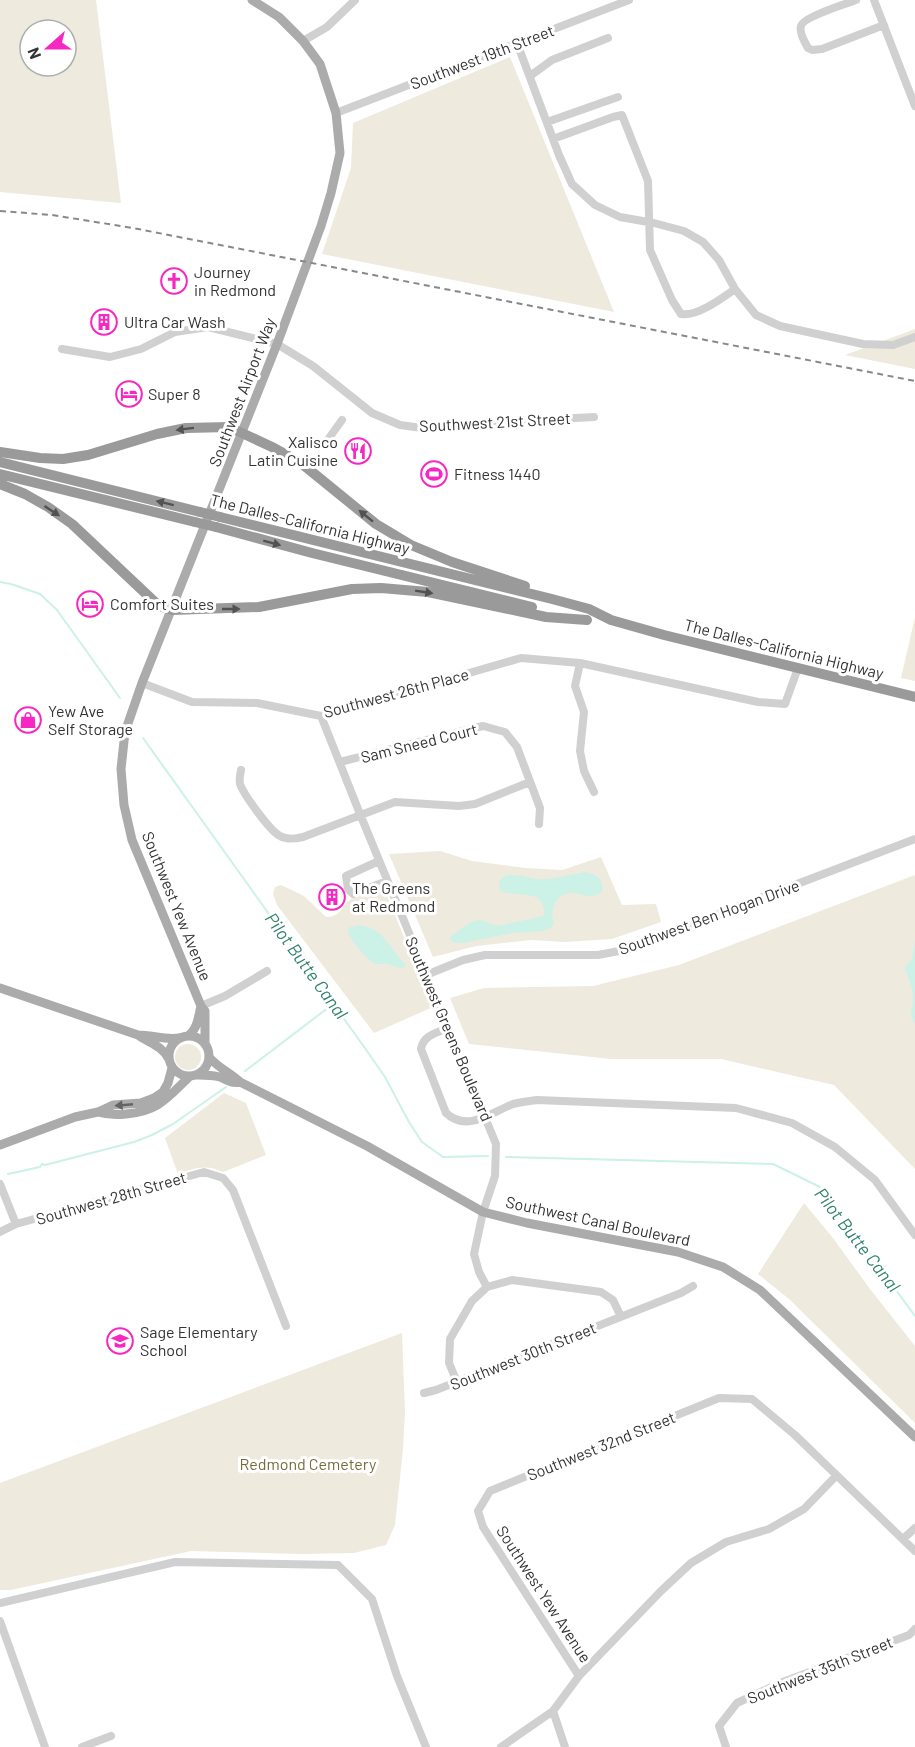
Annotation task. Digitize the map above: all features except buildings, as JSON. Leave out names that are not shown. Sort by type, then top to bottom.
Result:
[{"type":"highway","points":[[0,452],[63,459],[88,455],[186,428],[229,427],[301,463],[376,524],[411,545],[452,562],[524,586],[552,599]]},
{"type":"highway","name":"The Dalles-California Highway","points":[[0,462],[218,522],[552,599],[590,609],[612,620],[915,697]]},
{"type":"highway","name":"The Dalles-California Highway","points":[[0,474],[198,517]]},
{"type":"highway","points":[[0,484],[25,494],[72,524],[159,606],[172,610],[259,607],[352,589],[381,588],[428,592],[546,616],[587,620]]},
{"type":"highway","name":"The Dalles-California Highway","points":[[218,522],[312,553],[587,620],[612,620]]},
{"type":"main road","name":"Southwest Airport Way","points":[[172,610],[321,226],[340,153],[336,113],[320,64],[303,41],[279,17],[252,0]]},
{"type":"main road","name":"Southwest Yew Avenue","points":[[172,610],[125,732],[121,769],[124,805],[132,840],[205,1011],[205,1044]]},
{"type":"main road","points":[[0,988],[138,1035],[164,1050],[180,1074],[192,1076]]},
{"type":"main road","name":"Southwest Yew Avenue","points":[[183,1037],[194,1031],[201,1006]]},
{"type":"main road","points":[[98,1112],[110,1115],[140,1112],[153,1108],[192,1076],[204,1070],[209,1058],[205,1044],[200,1039],[183,1037],[171,1039],[138,1035]]},
{"type":"main road","points":[[0,1145],[114,1105],[141,1103],[154,1098],[163,1092],[168,1083],[171,1047],[183,1037]]},
{"type":"main road","name":"Southwest Canal Boulevard","points":[[209,1058],[240,1082],[367,1146],[483,1212],[527,1223],[678,1252],[723,1267],[760,1290],[915,1437]]},
{"type":"main road","name":"Southwest Canal Boulevard","points":[[192,1076],[209,1074],[233,1084],[240,1082]]},
{"type":"street","points":[[303,41],[327,27],[355,0]]},
{"type":"street","name":"Southwest 19th Street","points":[[336,113],[629,0]]},
{"type":"street","points":[[856,0],[809,18],[802,24],[800,27],[808,48],[822,49],[884,25]]},
{"type":"street","points":[[874,0],[912,87],[915,106]]},
{"type":"street","points":[[530,76],[552,60],[608,38]]},
{"type":"street","points":[[518,43],[572,184],[595,205],[620,217],[654,222],[684,231],[703,242],[719,260],[735,289],[756,315],[780,326],[863,344],[893,345],[915,337]]},
{"type":"street","points":[[547,122],[618,97]]},
{"type":"street","points":[[553,138],[622,115],[648,181],[650,250],[672,300],[681,314],[692,314],[720,300],[735,289]]},
{"type":"street","name":"Southwest 21st Street","points":[[62,349],[110,357],[141,349],[175,332],[208,327],[277,344],[313,366],[372,413],[400,425],[429,429],[594,417]]},
{"type":"street","points":[[324,445],[342,420]]},
{"type":"street","name":"Southwest 26th Place","points":[[142,683],[192,702],[257,703],[321,716],[521,658],[580,663],[758,702],[784,704],[798,668]]},
{"type":"street","points":[[580,663],[575,686],[584,712],[580,751],[584,771],[594,792]]},
{"type":"street","name":"Southwest Greens Boulevard","points":[[321,716],[496,1144],[495,1176],[483,1212],[474,1254],[478,1272],[487,1287]]},
{"type":"street","name":"Sam Sneed Court","points":[[340,762],[483,726],[505,732],[517,747],[540,808],[539,824]]},
{"type":"street","points":[[241,770],[240,786],[269,827],[283,838],[298,838],[395,802],[450,806],[475,804],[530,782]]},
{"type":"street","name":"Southwest Ben Hogan Drive","points":[[426,975],[463,960],[485,955],[598,955],[624,950],[915,839]]},
{"type":"street","points":[[379,861],[346,876],[348,889],[353,894],[387,881]]},
{"type":"street","points":[[201,1006],[225,996],[267,971]]},
{"type":"street","points":[[448,1028],[425,1038],[421,1049],[446,1113],[454,1119],[464,1122],[486,1117],[515,1103],[537,1100],[736,1108],[792,1123],[836,1147],[875,1180],[915,1235]]},
{"type":"street","name":"Southwest 28th Street","points":[[0,1232],[16,1224],[204,1172],[223,1178],[233,1190],[286,1326]]},
{"type":"street","points":[[0,1184],[16,1224]]},
{"type":"street","points":[[457,1382],[449,1362],[450,1339],[472,1301],[487,1287],[512,1280],[601,1292],[613,1300],[621,1317]]},
{"type":"street","name":"Southwest 30th Street","points":[[424,1393],[621,1317],[693,1286]]},
{"type":"street","name":"Southwest 32nd Street","points":[[483,1527],[478,1511],[490,1491],[719,1398],[752,1399],[795,1435],[836,1476]]},
{"type":"street","points":[[501,1747],[553,1711],[579,1676],[661,1591],[692,1563],[726,1542],[769,1529],[804,1509],[836,1476],[915,1551]]},
{"type":"street","name":"Southwest Yew Avenue","points":[[483,1527],[579,1676]]},
{"type":"street","points":[[903,1539],[915,1528]]},
{"type":"street","points":[[0,1604],[175,1562],[338,1565],[372,1599],[397,1676],[426,1747]]},
{"type":"street","points":[[0,1621],[45,1747]]},
{"type":"street","name":"Southwest 35th Street","points":[[726,1747],[719,1726],[737,1703],[780,1683],[909,1635],[915,1629]]},
{"type":"street","points":[[553,1711],[565,1747]]},
{"type":"street","points":[[82,1747],[111,1736]]},
{"type":"green space","points":[[0,0],[96,0],[121,203],[0,192]]},
{"type":"green space","points":[[510,57],[614,312],[322,254],[351,168],[353,123]]},
{"type":"green space","points":[[915,329],[915,369],[845,355]]},
{"type":"green space","points":[[915,617],[915,681],[901,678]]},
{"type":"green space","name":"The Greens at Redmond","points":[[440,851],[472,861],[562,870],[601,857],[622,905],[656,904],[661,922],[612,939],[565,942],[531,940],[476,946],[433,957],[389,854]]},
{"type":"green space","points":[[915,875],[915,1169],[834,1085],[721,1059],[611,1059],[469,1044],[450,998],[484,988],[593,986],[679,965]]},
{"type":"green space","name":"The Greens at Redmond","points":[[281,885],[304,896],[326,917],[335,915],[355,897],[383,886],[433,1007],[374,1033],[277,905],[273,894],[275,887]]},
{"type":"green space","points":[[188,1044],[197,1048],[201,1057],[197,1066],[188,1070],[179,1066],[175,1057],[179,1048]]},
{"type":"green space","points":[[224,1093],[246,1103],[266,1155],[223,1172],[211,1168],[200,1168],[178,1174],[165,1138]]},
{"type":"green space","points":[[804,1203],[915,1346],[915,1423],[789,1299],[758,1274]]},
{"type":"green space","name":"Redmond Cemetery","points":[[402,1333],[405,1412],[403,1449],[395,1525],[386,1545],[354,1553],[191,1551],[11,1590],[0,1590],[0,1483]]},
{"type":"shaded area","points":[[586,872],[599,878],[602,892],[594,896],[568,893],[558,898],[552,913],[554,924],[549,929],[512,933],[463,943],[451,941],[450,937],[476,921],[480,920],[499,926],[544,916],[544,907],[536,897],[500,891],[499,882],[502,878],[515,875],[544,879]]},
{"type":"shaded area","points":[[360,925],[369,927],[381,935],[405,967],[376,964],[368,959],[355,944],[348,931],[350,927]]},
{"type":"shaded area","points":[[915,941],[915,1024],[911,1012],[913,992],[905,967],[912,959]]},
{"type":"waterway","name":"Pilot Butte Canal","points":[[0,582],[40,594],[57,610],[120,698]]},
{"type":"waterway","name":"Pilot Butte Canal","points":[[143,738],[385,1077],[422,1142],[443,1157],[488,1156]]},
{"type":"waterway","points":[[245,1071],[333,1004]]},
{"type":"waterway","points":[[8,1174],[134,1142],[152,1135],[173,1124],[226,1087]]},
{"type":"waterway","name":"Pilot Butte Canal","points":[[506,1157],[773,1164],[820,1187],[915,1316]]},
{"type":"railway","points":[[0,211],[52,215],[133,228],[915,381]]},
{"type":"place","name":"Journey in Redmond","points":[[174,281]]},
{"type":"place","name":"Ultra Car Wash","points":[[104,322]]},
{"type":"place","name":"Super 8","points":[[129,394]]},
{"type":"place","name":"Xalisco Latin Cuisine","points":[[358,451]]},
{"type":"place","name":"Fitness 1440","points":[[434,474]]},
{"type":"place","name":"Comfort Suites","points":[[90,604]]},
{"type":"place","name":"Yew Ave Self Storage","points":[[28,720]]},
{"type":"place","name":"The Greens at Redmond","points":[[332,897]]},
{"type":"place","name":"Sage Elementary School","points":[[120,1341]]}]
